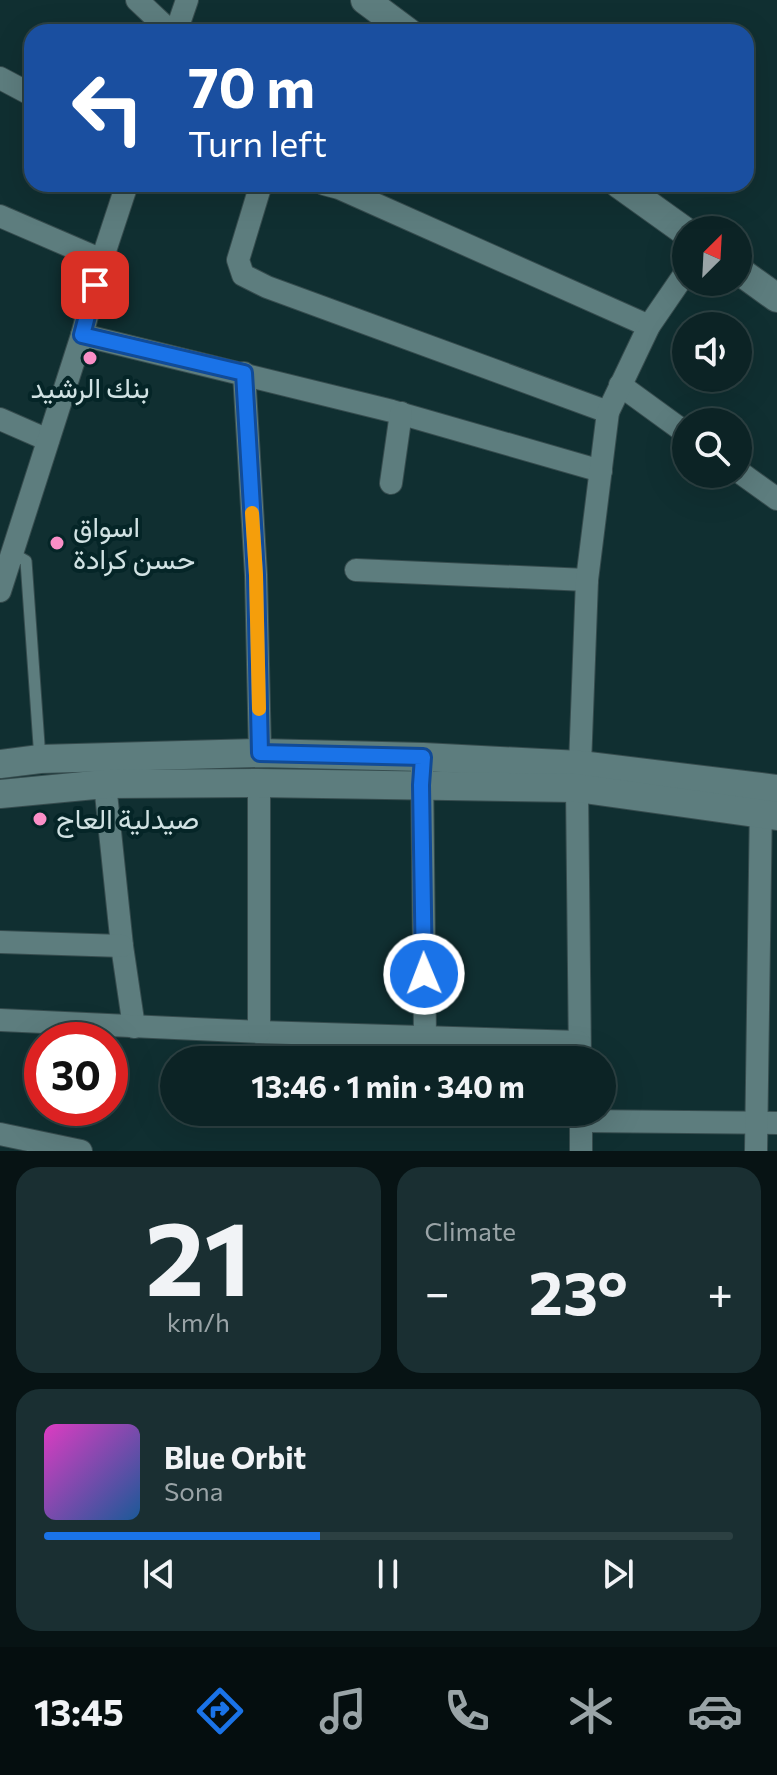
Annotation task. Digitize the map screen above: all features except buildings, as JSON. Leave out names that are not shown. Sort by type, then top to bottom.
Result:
[{"type":"street","points":[[137,0],[165,24]]},
{"type":"street","points":[[177,24],[187,0]]},
{"type":"street","points":[[365,0],[397,24]]},
{"type":"street","points":[[0,78],[24,91]]},
{"type":"street","points":[[0,591],[124,192]]},
{"type":"street","points":[[259,192],[238,260],[243,275],[254,282],[608,412]]},
{"type":"street","points":[[351,192],[649,326]]},
{"type":"street","points":[[630,192],[672,222]]},
{"type":"street","points":[[0,216],[102,260]]},
{"type":"street","points":[[752,280],[777,298]]},
{"type":"street","points":[[579,1046],[578,777],[587,580],[608,412],[649,326],[672,292]]},
{"type":"street","points":[[82,335],[401,413],[601,471]]},
{"type":"street","points":[[244,373],[256,575],[260,753]]},
{"type":"street","points":[[620,385],[672,423]]},
{"type":"street","points":[[391,483],[401,413]]},
{"type":"street","points":[[0,419],[48,440]]},
{"type":"street","points":[[752,481],[777,499]]},
{"type":"street","points":[[356,570],[587,580]]},
{"type":"street","points":[[0,764],[40,759],[260,753],[423,757],[769,802],[766,1123],[756,1151]]},
{"type":"street","points":[[423,757],[425,1037]]},
{"type":"street","points":[[0,794],[105,784],[421,785],[578,777]]},
{"type":"street","points":[[259,783],[259,1032]]},
{"type":"street","points":[[105,784],[134,1027]]},
{"type":"street","points":[[0,942],[122,946]]},
{"type":"street","points":[[0,1020],[425,1037],[524,1046]]},
{"type":"street","points":[[616,1118],[766,1123]]},
{"type":"street","points":[[581,1151],[582,1126]]},
{"type":"street","points":[[0,1134],[81,1151]]},
{"type":"lane","points":[[12,553],[26,561],[40,759]]},
{"type":"slow traffic","points":[[252,513],[259,709]]},
{"type":"place","name":"بنك الرشيد","points":[[90,358]]},
{"type":"place","name":"اسواق حسن كرادة","points":[[57,543]]},
{"type":"place","name":"صيدلية العاج","points":[[40,819]]},
{"type":"route","points":[[95,285],[82,335],[244,373],[256,575],[260,753],[423,757],[424,974]]}]
